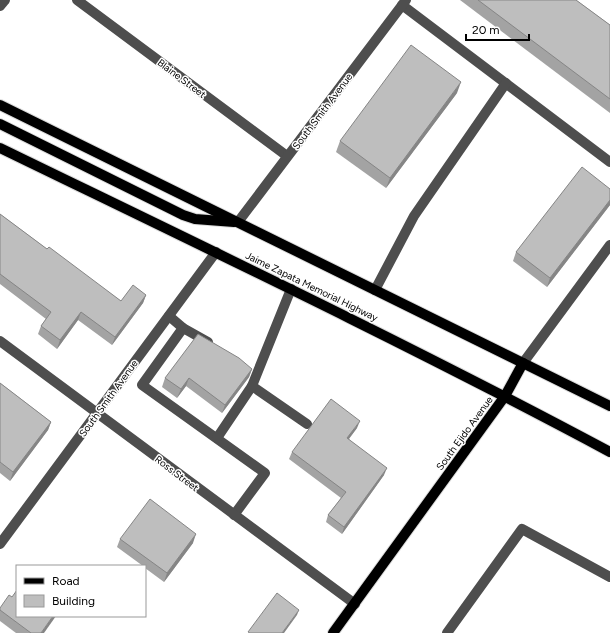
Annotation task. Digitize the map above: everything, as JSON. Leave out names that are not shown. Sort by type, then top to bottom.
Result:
[{"type":"main road","points":[[0,105],[610,406]]},
{"type":"main road","points":[[0,124],[183,215],[195,219],[238,222]]},
{"type":"main road","name":"Jaime Zapata Memorial Highway","points":[[0,148],[291,289],[505,396],[610,452]]},
{"type":"main road","name":"South Ejido Avenue","points":[[335,633],[505,396],[523,363]]},
{"type":"street","points":[[0,6],[5,0]]},
{"type":"street","name":"Blaine Street","points":[[77,0],[288,156]]},
{"type":"street","points":[[404,3],[506,84],[610,162]]},
{"type":"street","name":"South Smith Avenue","points":[[238,222],[404,3]]},
{"type":"street","points":[[375,290],[414,216],[506,84]]},
{"type":"street","name":"South Ejido Avenue","points":[[523,363],[610,245]]},
{"type":"street","name":"South Smith Avenue","points":[[0,544],[216,252]]},
{"type":"street","points":[[216,438],[252,386],[254,370],[291,289]]},
{"type":"street","points":[[169,316],[183,328],[217,348]]},
{"type":"street","points":[[183,328],[142,385],[265,473],[234,515]]},
{"type":"street","name":"Ross Street","points":[[0,341],[355,604]]},
{"type":"street","points":[[252,386],[307,424]]},
{"type":"street","points":[[447,633],[522,529],[609,573]]},
{"type":"building","points":[[478,0],[576,0],[610,25],[610,99]]},
{"type":"building","points":[[411,45],[461,82],[390,178],[340,141]]},
{"type":"building","points":[[582,167],[610,189],[610,200],[550,278],[516,252]]},
{"type":"building","points":[[0,214],[47,249],[49,247],[121,301],[133,285],[146,295],[115,337],[81,312],[60,340],[41,326],[51,312],[0,274]]},
{"type":"building","points":[[198,334],[239,358],[252,369],[225,405],[189,378],[181,389],[165,378]]},
{"type":"building","points":[[0,383],[51,422],[13,472],[0,462]]},
{"type":"building","points":[[331,399],[360,421],[347,438],[387,468],[344,527],[328,515],[346,492],[292,452]]},
{"type":"building","points":[[150,499],[196,534],[167,573],[120,539]]},
{"type":"building","points":[[16,591],[16,617],[52,617],[41,633],[31,633],[0,610],[9,595],[12,597]]},
{"type":"building","points":[[277,593],[299,610],[282,633],[248,632]]}]
